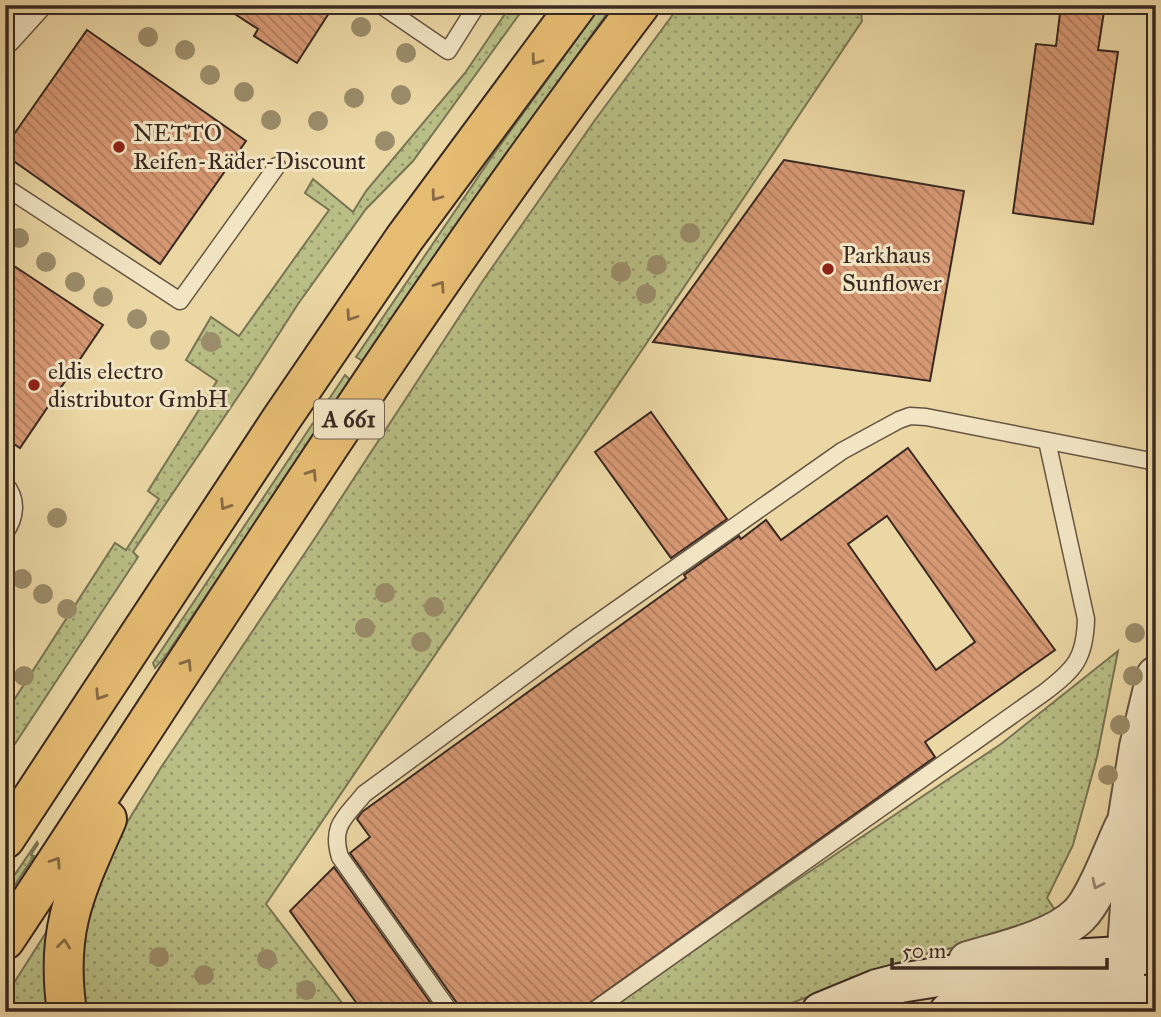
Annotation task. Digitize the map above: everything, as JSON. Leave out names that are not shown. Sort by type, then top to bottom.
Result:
[{"type":"highway","name":"A 661","points":[[5,839],[396,251],[577,5]]},
{"type":"highway","name":"A 661","points":[[5,940],[332,443],[538,141],[640,5]]},
{"type":"highway","name":"A 661","points":[[67,1012],[62,981],[63,943],[71,904],[150,721]]},
{"type":"street","points":[[5,37],[34,5]]},
{"type":"street","points":[[949,1012],[1070,993],[1134,1000],[1142,955],[1130,906],[1127,822],[1139,747],[1156,676]]},
{"type":"street","points":[[821,1012],[877,989],[1019,945],[1061,928],[1080,915],[1089,901],[1127,822]]},
{"type":"street","points":[[900,983],[1007,966],[1142,955]]},
{"type":"lane","points":[[387,5],[385,8],[448,51],[477,5]]},
{"type":"lane","points":[[5,187],[180,301],[277,166]]},
{"type":"lane","points":[[450,1012],[340,857],[335,841],[338,826],[364,794],[580,635],[869,435],[899,419],[910,416],[926,417],[1156,462]]},
{"type":"lane","points":[[592,1012],[1045,692],[1075,666],[1083,646],[1086,619],[1047,441]]},
{"type":"lane","points":[[5,484],[13,493],[15,508],[11,524],[5,533]]},
{"type":"green space","points":[[511,5],[526,5],[413,161],[366,209],[298,304],[133,552],[138,557],[5,759],[5,714],[115,543],[126,550],[159,499],[148,491],[217,381],[186,360],[211,317],[239,336],[329,210],[305,193],[313,179],[353,212],[366,191],[465,73]]},
{"type":"green space","points":[[601,5],[613,5],[363,361],[356,357],[491,158]]},
{"type":"green space","points":[[680,5],[860,5],[862,21],[266,904],[349,1012],[85,1012],[78,940],[93,878],[160,769],[482,282],[595,120]]},
{"type":"green space","points":[[345,375],[350,380],[348,384],[155,668],[153,663]]},
{"type":"green space","points":[[1118,651],[1097,757],[1073,845],[1047,898],[1057,913],[1020,933],[916,956],[768,1012],[599,1012],[1001,744]]},
{"type":"green space","points":[[37,842],[31,855],[34,856],[5,900],[5,889]]},
{"type":"green space","points":[[47,931],[54,1012],[5,1012],[5,997]]},
{"type":"building","points":[[221,5],[317,5],[329,13],[297,63],[254,36],[258,29]]},
{"type":"building","points":[[1061,5],[1105,5],[1098,50],[1118,52],[1093,224],[1013,213],[1036,44],[1056,46]]},
{"type":"building","points":[[87,30],[246,141],[160,264],[5,155],[5,147]]},
{"type":"building","name":"Parkhaus Sunflower","points":[[784,160],[964,191],[930,381],[653,342]]},
{"type":"building","name":"eldis electro distributor GmbH","points":[[5,260],[103,325],[20,448],[5,438]]},
{"type":"building","points":[[651,412],[727,519],[671,558],[595,452]]},
{"type":"building","points":[[908,448],[1055,650],[925,742],[935,757],[577,1012],[460,1012],[459,1006],[350,853],[370,837],[357,819],[362,812],[686,578],[684,575],[739,536],[741,539],[766,520],[781,540]],"holes":[[[887,516],[975,642],[936,670],[848,544]]]},
{"type":"building","points":[[334,867],[437,1012],[363,1012],[290,911]]},
{"type":"place","name":"NETTO Reifen-Räder-Discount","points":[[119,147]]},
{"type":"place","name":"Parkhaus Sunflower","points":[[828,269]]},
{"type":"place","name":"eldis electro distributor GmbH","points":[[34,385]]}]
